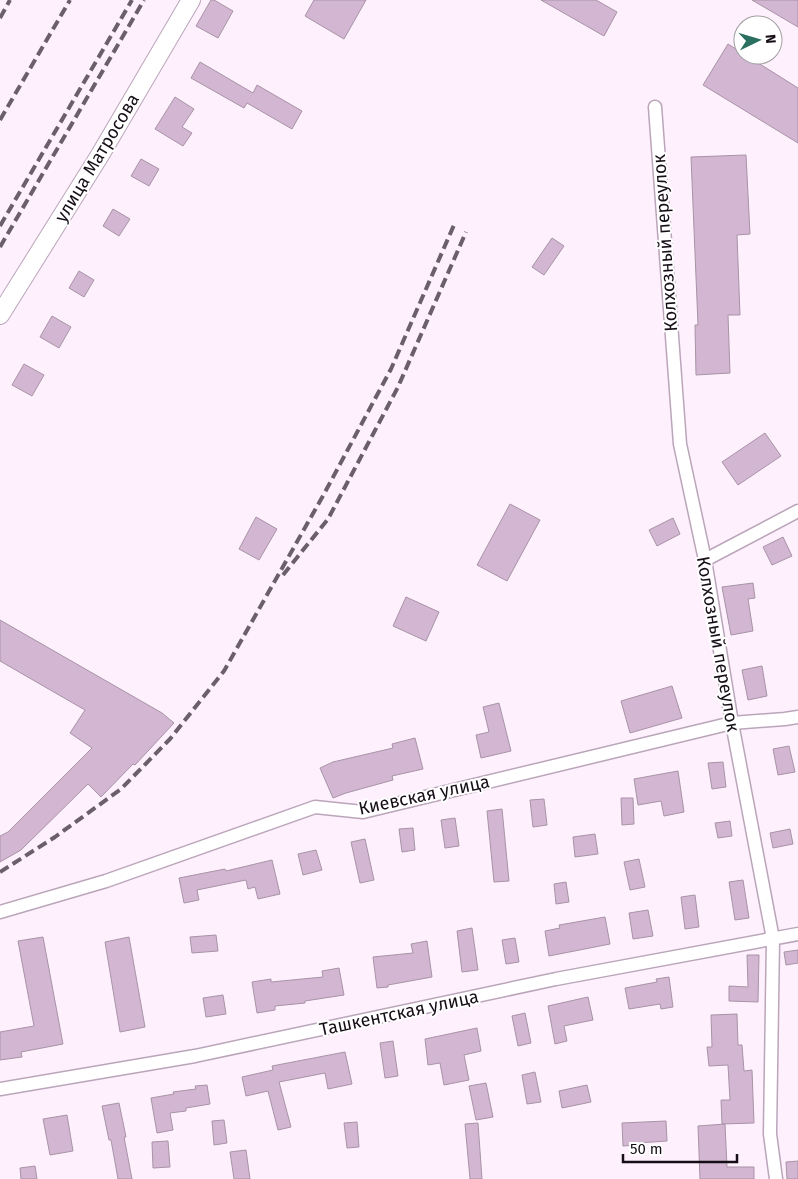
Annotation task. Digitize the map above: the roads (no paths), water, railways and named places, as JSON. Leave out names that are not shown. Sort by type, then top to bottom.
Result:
[{"type":"street","name":"улица Матросова","points":[[0,315],[100,155],[191,0]]},
{"type":"street","name":"Колхозный переулок","points":[[655,108],[680,444],[704,560],[732,723],[773,939],[770,1134],[776,1179]]},
{"type":"street","points":[[704,560],[798,511]]},
{"type":"street","name":"Киевская улица","points":[[0,912],[106,881],[314,807],[363,812],[732,723],[785,719],[798,716]]},
{"type":"street","name":"Ташкентская улица","points":[[0,1089],[195,1056],[556,979],[798,934]]},
{"type":"railway","points":[[0,18],[10,0]]},
{"type":"railway","points":[[0,120],[70,0]]},
{"type":"railway","points":[[0,226],[132,0]]},
{"type":"railway","points":[[0,247],[144,0]]},
{"type":"railway","points":[[0,872],[55,837],[121,789],[170,739],[224,671],[324,494],[391,369],[454,225]]},
{"type":"railway","points":[[283,575],[328,519],[398,387],[466,232]]}]
